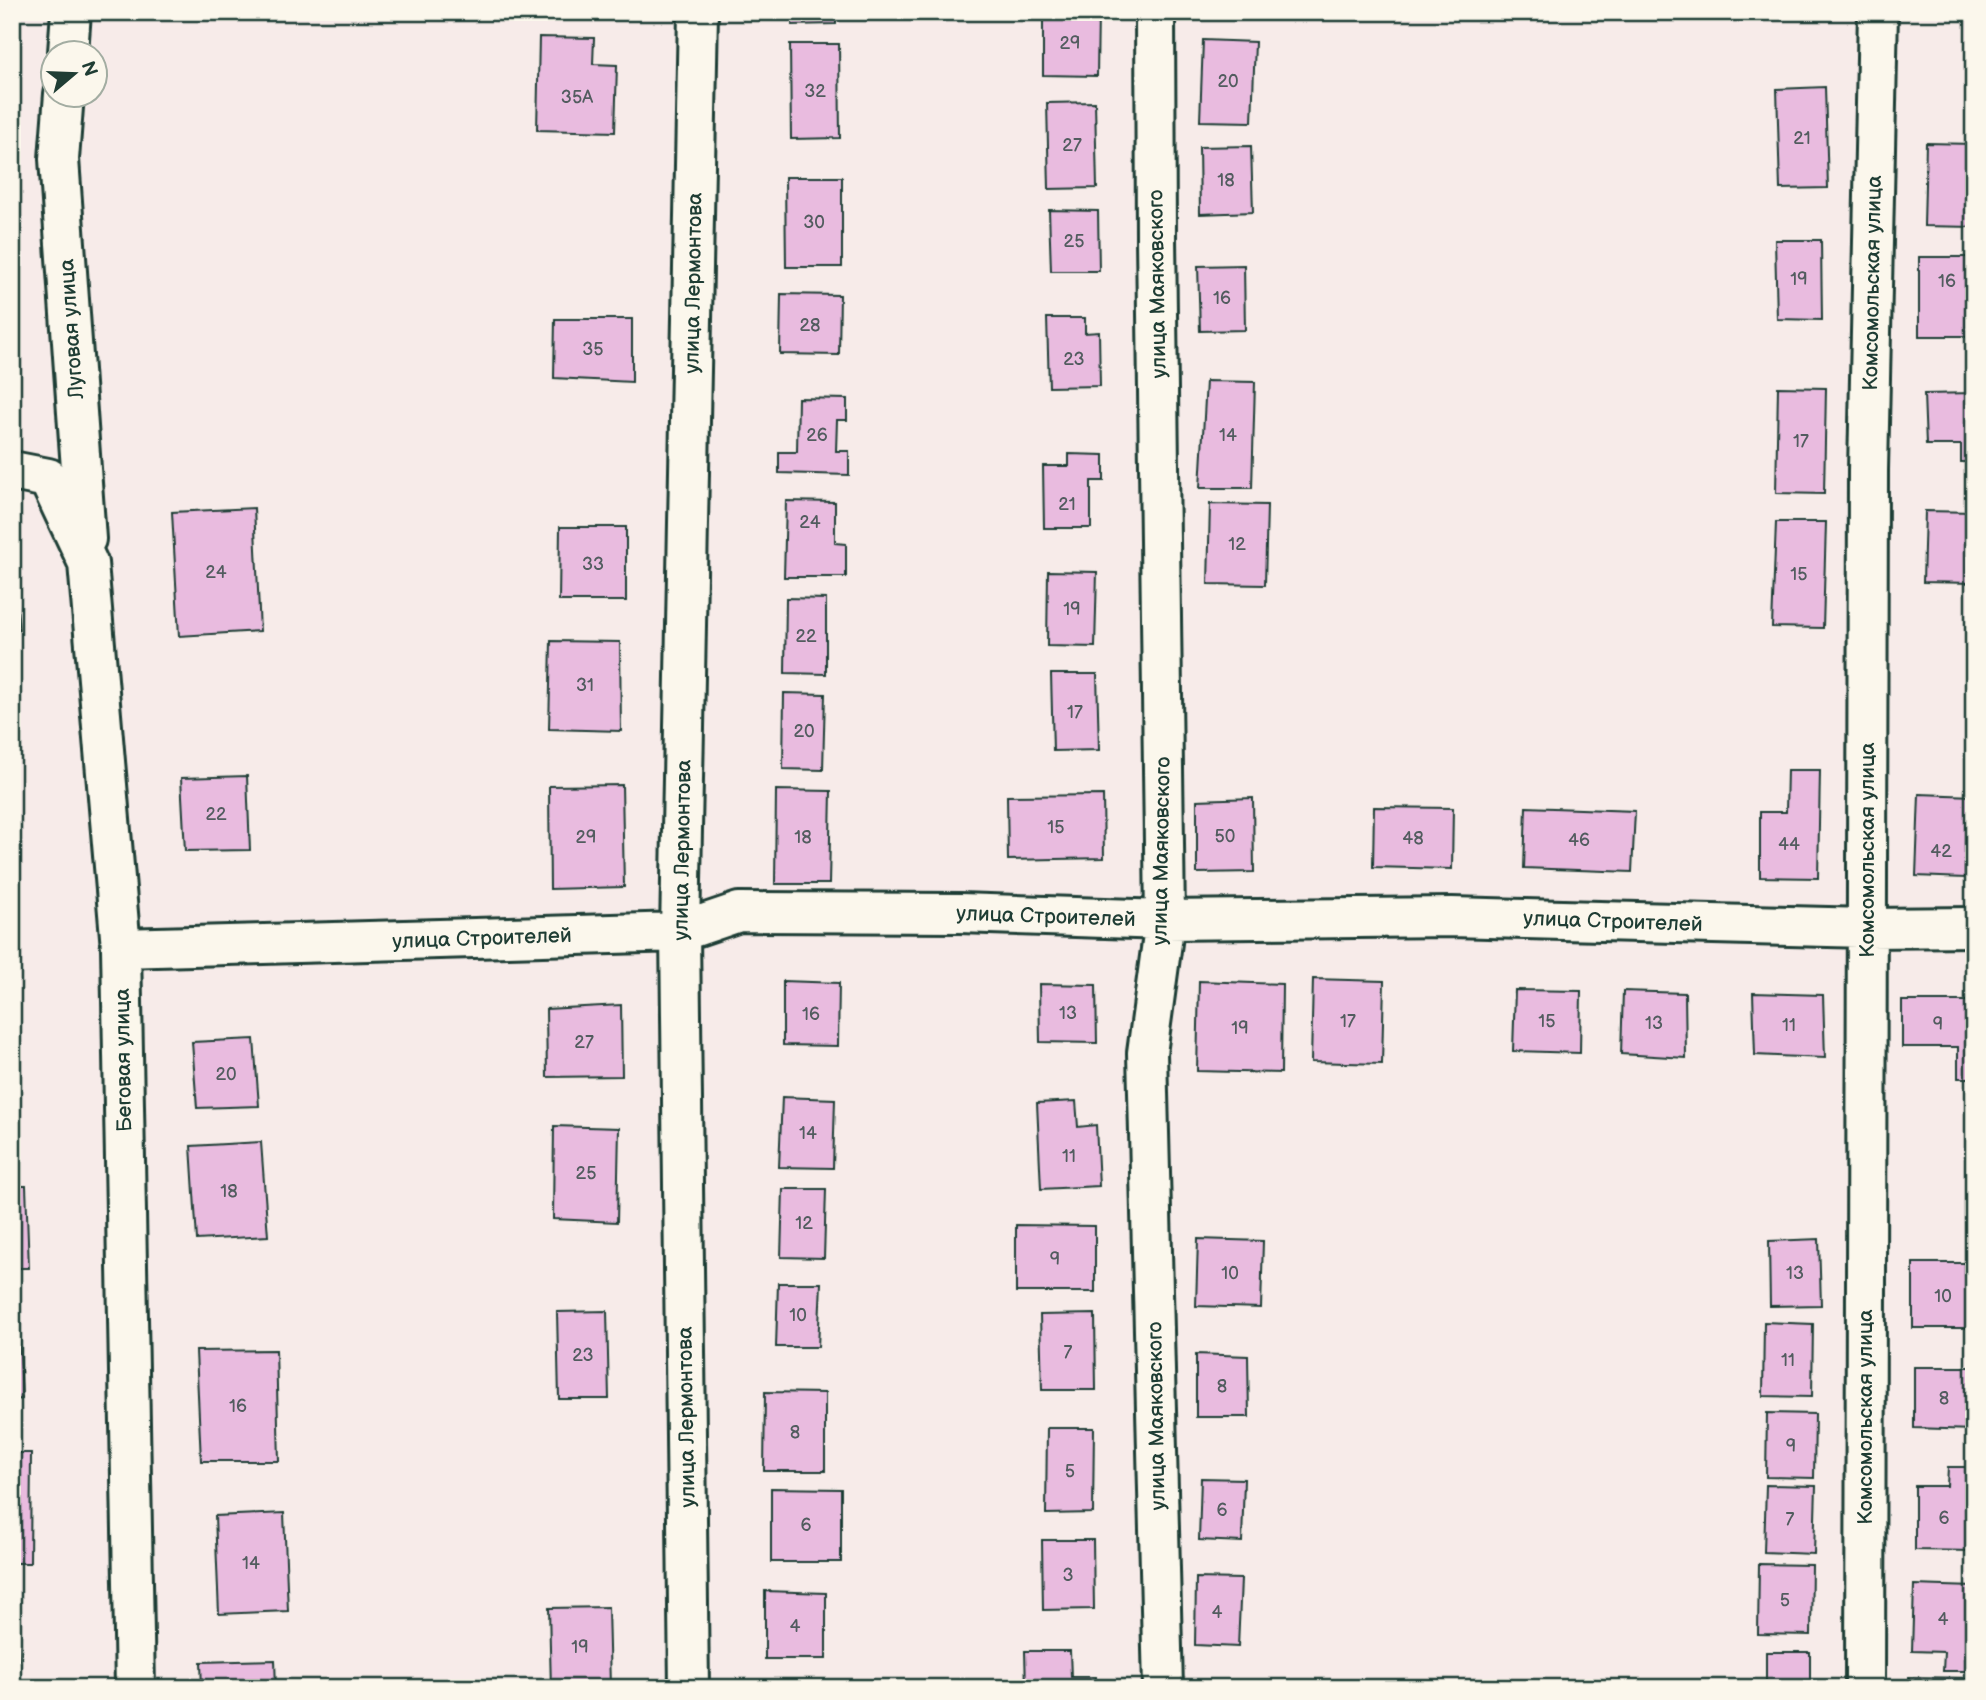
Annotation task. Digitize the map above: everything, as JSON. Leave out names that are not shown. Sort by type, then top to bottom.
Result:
[{"type":"street","points":[[69,38],[71,12]]},
{"type":"street","name":"улица Лермонтова","points":[[689,1688],[680,932],[698,12]]},
{"type":"street","name":"улица Маяковского","points":[[1155,12],[1165,920],[1147,1053],[1163,1688]]},
{"type":"street","name":"Комсомольская улица","points":[[1865,1688],[1868,470],[1878,12]]},
{"type":"street","name":"Луговая улица","points":[[63,108],[59,159],[88,563]]},
{"type":"street","name":"Беговая улица","points":[[12,471],[48,478],[88,563],[121,948],[135,1688]]},
{"type":"street","name":"улица Строителей","points":[[121,948],[680,932],[739,912],[960,913],[1165,920],[1452,917],[1867,928],[1974,927]]},
{"type":"building","points":[[792,12],[836,12],[836,24],[792,25]]},
{"type":"building","points":[[1043,12],[1098,12],[1097,76],[1043,75]]},
{"type":"building","points":[[539,37],[594,38],[593,64],[617,65],[615,132],[537,130]]},
{"type":"building","points":[[1203,40],[1255,42],[1252,122],[1200,121]]},
{"type":"building","points":[[790,44],[839,44],[840,138],[791,139]]},
{"type":"building","points":[[1825,87],[1828,188],[1780,189],[1777,89]]},
{"type":"building","points":[[1095,102],[1097,188],[1049,189],[1047,103]]},
{"type":"building","points":[[1926,143],[1974,144],[1974,227],[1924,226]]},
{"type":"building","points":[[1251,146],[1253,212],[1200,214],[1199,147]]},
{"type":"building","points":[[785,177],[842,177],[842,267],[786,267]]},
{"type":"building","points":[[1049,210],[1098,211],[1099,271],[1051,271]]},
{"type":"building","points":[[1775,240],[1821,240],[1822,320],[1777,319]]},
{"type":"building","points":[[1919,257],[1974,257],[1974,306],[1967,306],[1967,336],[1919,336]]},
{"type":"building","points":[[1244,265],[1245,330],[1200,331],[1198,266]]},
{"type":"building","points":[[781,294],[840,295],[839,355],[780,354]]},
{"type":"building","points":[[1047,318],[1085,318],[1085,333],[1099,332],[1100,386],[1049,387]]},
{"type":"building","points":[[555,319],[632,319],[632,382],[554,378]]},
{"type":"building","points":[[1206,381],[1255,382],[1252,488],[1200,488]]},
{"type":"building","points":[[1778,387],[1826,388],[1824,494],[1776,493]]},
{"type":"building","points":[[1974,393],[1974,462],[1961,462],[1961,445],[1926,445],[1924,394]]},
{"type":"building","points":[[798,398],[847,399],[847,420],[837,420],[836,451],[849,451],[849,475],[779,473],[779,452],[797,452]]},
{"type":"building","points":[[1069,454],[1104,455],[1104,481],[1091,481],[1091,528],[1044,528],[1043,466],[1069,466]]},
{"type":"building","points":[[786,501],[835,502],[835,543],[846,544],[846,577],[784,577]]},
{"type":"building","points":[[1210,504],[1267,505],[1265,585],[1208,584]]},
{"type":"building","points":[[254,508],[260,631],[179,636],[172,512]]},
{"type":"building","points":[[1925,511],[1974,512],[1974,583],[1923,582]]},
{"type":"building","points":[[1776,522],[1826,522],[1823,628],[1772,627]]},
{"type":"building","points":[[560,527],[626,527],[626,601],[559,601]]},
{"type":"building","points":[[1048,571],[1097,572],[1095,647],[1047,646]]},
{"type":"building","points":[[16,590],[19,630],[12,631],[12,591]]},
{"type":"building","points":[[786,598],[826,599],[826,674],[785,673]]},
{"type":"building","points":[[551,641],[620,642],[621,731],[549,729]]},
{"type":"building","points":[[1051,674],[1097,674],[1099,750],[1053,751]]},
{"type":"building","points":[[784,693],[825,694],[823,770],[783,769]]},
{"type":"building","points":[[1787,770],[1820,770],[1818,878],[1760,877],[1760,812],[1786,812]]},
{"type":"building","points":[[247,776],[250,850],[185,851],[181,778]]},
{"type":"building","points":[[622,785],[624,887],[550,889],[549,786]]},
{"type":"building","points":[[776,790],[831,791],[829,884],[775,884]]},
{"type":"building","points":[[1919,794],[1974,796],[1974,825],[1966,825],[1965,878],[1916,876]]},
{"type":"building","points":[[1103,795],[1104,858],[1008,860],[1007,796]]},
{"type":"building","points":[[1253,798],[1254,872],[1197,873],[1197,800]]},
{"type":"building","points":[[1374,807],[1453,808],[1452,869],[1373,867]]},
{"type":"building","points":[[1526,807],[1635,811],[1632,872],[1524,868]]},
{"type":"building","points":[[1313,979],[1384,981],[1382,1064],[1311,1062]]},
{"type":"building","points":[[12,980],[15,980],[15,1067],[12,1067]]},
{"type":"building","points":[[783,981],[839,983],[838,1046],[783,1045]]},
{"type":"building","points":[[1199,981],[1282,984],[1281,1073],[1197,1071]]},
{"type":"building","points":[[1039,984],[1096,985],[1097,1043],[1040,1042]]},
{"type":"building","points":[[1515,990],[1581,991],[1580,1053],[1513,1051]]},
{"type":"building","points":[[1623,991],[1685,993],[1686,1058],[1621,1054]]},
{"type":"building","points":[[1753,993],[1823,995],[1825,1058],[1755,1055]]},
{"type":"building","points":[[1902,1001],[1974,1001],[1974,1078],[1958,1078],[1958,1047],[1902,1047]]},
{"type":"building","points":[[621,1005],[622,1076],[547,1077],[546,1009]]},
{"type":"building","points":[[254,1039],[259,1106],[197,1108],[192,1042]]},
{"type":"building","points":[[782,1097],[835,1099],[833,1168],[779,1167]]},
{"type":"building","points":[[1076,1101],[1078,1127],[1096,1125],[1099,1186],[1041,1189],[1037,1103]]},
{"type":"building","points":[[554,1126],[619,1128],[617,1222],[553,1219]]},
{"type":"building","points":[[261,1142],[268,1236],[197,1240],[191,1146]]},
{"type":"building","points":[[12,1186],[26,1186],[29,1268],[12,1268]]},
{"type":"building","points":[[783,1189],[826,1189],[824,1258],[781,1257]]},
{"type":"building","points":[[1016,1225],[1095,1226],[1095,1292],[1016,1292]]},
{"type":"building","points":[[1198,1239],[1263,1241],[1261,1308],[1196,1306]]},
{"type":"building","points":[[1819,1239],[1821,1305],[1770,1306],[1769,1241]]},
{"type":"building","points":[[1913,1263],[1974,1263],[1974,1328],[1913,1328]]},
{"type":"building","points":[[778,1283],[821,1283],[818,1347],[776,1347]]},
{"type":"building","points":[[12,1307],[18,1307],[22,1399],[12,1400]]},
{"type":"building","points":[[607,1311],[609,1399],[559,1399],[557,1312]]},
{"type":"building","points":[[1095,1314],[1096,1390],[1042,1390],[1040,1315]]},
{"type":"building","points":[[1764,1322],[1813,1324],[1812,1397],[1763,1396]]},
{"type":"building","points":[[276,1350],[279,1461],[201,1461],[196,1351]]},
{"type":"building","points":[[1196,1354],[1248,1356],[1249,1417],[1196,1417]]},
{"type":"building","points":[[1914,1367],[1974,1367],[1974,1430],[1914,1428]]},
{"type":"building","points":[[765,1392],[825,1393],[825,1471],[764,1471]]},
{"type":"building","points":[[1767,1413],[1815,1414],[1814,1478],[1766,1477]]},
{"type":"building","points":[[1047,1428],[1094,1428],[1093,1513],[1046,1514]]},
{"type":"building","points":[[12,1453],[31,1453],[30,1563],[12,1563]]},
{"type":"building","points":[[1948,1467],[1974,1467],[1974,1551],[1915,1550],[1915,1486],[1947,1486]]},
{"type":"building","points":[[1201,1478],[1244,1479],[1242,1542],[1199,1540]]},
{"type":"building","points":[[1766,1485],[1816,1486],[1814,1554],[1764,1552]]},
{"type":"building","points":[[771,1488],[841,1489],[841,1562],[771,1562]]},
{"type":"building","points":[[284,1513],[288,1611],[219,1614],[215,1516]]},
{"type":"building","points":[[1042,1540],[1093,1540],[1094,1609],[1043,1610]]},
{"type":"building","points":[[1759,1564],[1812,1565],[1811,1635],[1758,1634]]},
{"type":"building","points":[[1196,1578],[1241,1579],[1238,1647],[1195,1645]]},
{"type":"building","points":[[1914,1585],[1974,1587],[1974,1671],[1943,1671],[1944,1652],[1912,1651]]},
{"type":"building","points":[[765,1591],[826,1593],[826,1659],[765,1659]]},
{"type":"building","points":[[608,1607],[610,1687],[551,1688],[549,1608]]},
{"type":"building","points":[[12,1634],[18,1634],[20,1688],[12,1688]]},
{"type":"building","points":[[1025,1651],[1070,1651],[1071,1677],[1096,1677],[1096,1688],[1026,1688]]},
{"type":"building","points":[[1766,1652],[1810,1652],[1810,1688],[1766,1688]]},
{"type":"building","points":[[275,1660],[276,1688],[202,1688],[201,1662]]},
{"type":"building","points":[[1909,1677],[1974,1678],[1974,1688],[1909,1688]]},
{"type":"building","points":[[1198,1682],[1242,1682],[1242,1688],[1198,1688]]},
{"type":"building","points":[[767,1683],[829,1684],[829,1688],[767,1688]]}]
